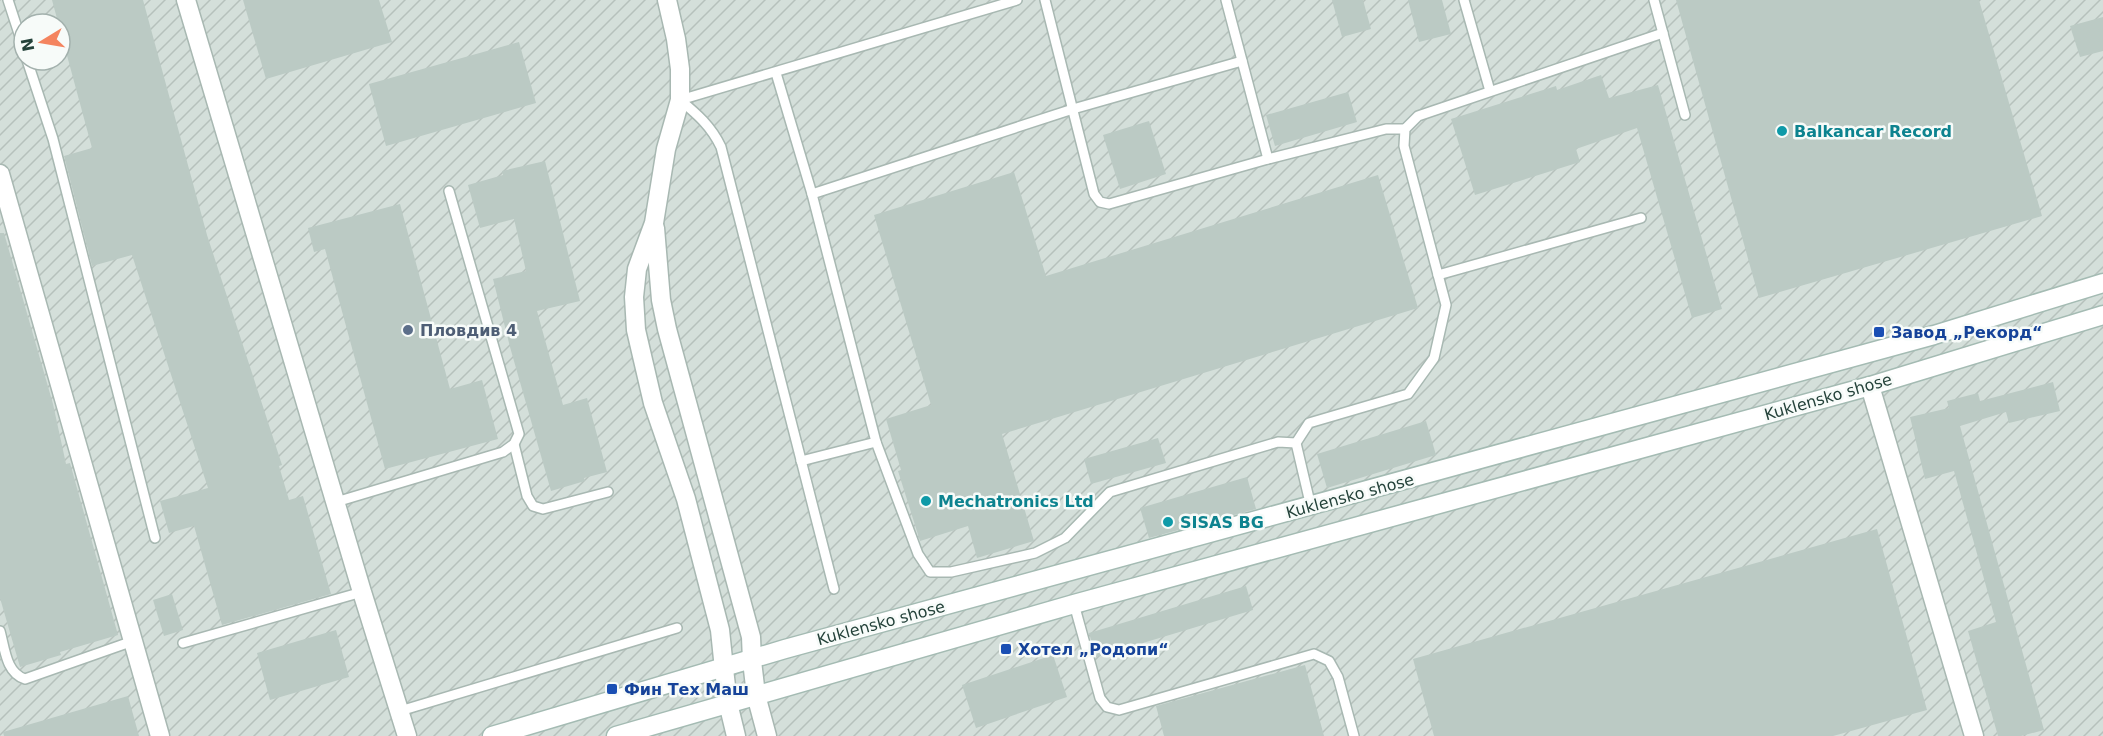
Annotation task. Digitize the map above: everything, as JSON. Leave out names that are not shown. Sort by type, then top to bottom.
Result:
[{"type":"main road","points":[[186,0],[407,736]]},
{"type":"main road","points":[[667,0],[680,69],[680,100],[666,149],[654,223],[637,269],[634,297],[636,330],[653,403],[686,499],[717,619],[723,644],[728,703],[736,736]]},
{"type":"main road","points":[[1,183],[66,426],[134,641],[160,736]]},
{"type":"main road","points":[[654,223],[666,329],[751,636],[756,695],[767,736]]},
{"type":"main road","name":"Kuklensko shose","points":[[492,736],[785,650],[1934,335],[2103,283]]},
{"type":"main road","name":"Kuklensko shose","points":[[616,736],[1074,604],[1870,386],[2103,315]]},
{"type":"main road","points":[[1870,386],[1974,736]]},
{"type":"lane","points":[[680,100],[1017,0]]},
{"type":"lane","points":[[1045,0],[1094,194],[1100,202],[1109,204],[1268,159],[1386,129],[1405,129]]},
{"type":"lane","points":[[1226,0],[1268,159]]},
{"type":"lane","points":[[1464,0],[1490,91]]},
{"type":"lane","points":[[1654,0],[1684,115]]},
{"type":"lane","points":[[1311,507],[1296,443],[1309,423],[1408,394],[1434,358],[1446,305],[1404,146],[1405,129],[1418,116],[1663,33]]},
{"type":"lane","points":[[812,194],[1073,109],[1242,61]]},
{"type":"lane","points":[[31,72],[53,139],[155,538]]},
{"type":"lane","points":[[776,73],[812,194],[876,442],[918,554],[930,572],[951,572],[1035,552],[1065,538],[1110,492],[1278,442],[1296,443]]},
{"type":"lane","points":[[680,100],[702,119],[714,133],[721,147],[834,589]]},
{"type":"lane","points":[[336,502],[504,452],[514,444],[519,434],[449,191]]},
{"type":"lane","points":[[1438,275],[1641,218]]},
{"type":"lane","points":[[801,461],[876,442]]},
{"type":"lane","points":[[514,444],[527,496],[533,506],[543,509],[608,492]]},
{"type":"lane","points":[[183,643],[362,592]]},
{"type":"lane","points":[[1074,604],[1100,698],[1107,707],[1119,710],[1314,654],[1329,661],[1338,677],[1354,736]]},
{"type":"lane","points":[[400,711],[677,628]]},
{"type":"lane","points":[[0,631],[11,670],[17,676],[25,679],[134,641]]},
{"type":"shaded area","points":[[0,0],[2103,0],[2103,736],[0,736]]},
{"type":"building","points":[[52,0],[143,0],[207,235],[282,465],[279,466],[289,500],[303,496],[331,594],[222,625],[194,526],[169,533],[160,501],[208,488],[132,255],[92,266],[64,156],[92,148],[71,72],[72,12],[55,12]]},
{"type":"building","points":[[243,0],[379,0],[392,42],[266,79]]},
{"type":"building","points":[[1332,0],[1363,0],[1371,29],[1342,37]]},
{"type":"building","points":[[1408,0],[1442,0],[1451,34],[1419,42]]},
{"type":"building","points":[[1676,0],[1979,0],[2042,216],[1759,298]]},
{"type":"building","points":[[2103,17],[2103,51],[2080,57],[2070,26]]},
{"type":"building","points":[[519,42],[536,103],[386,146],[369,84]]},
{"type":"building","points":[[1601,75],[1609,98],[1658,85],[1722,309],[1692,318],[1637,128],[1576,149],[1580,162],[1475,195],[1451,119],[1556,86],[1557,90]]},
{"type":"building","points":[[1348,92],[1357,122],[1275,146],[1266,115]]},
{"type":"building","points":[[1149,121],[1166,174],[1120,189],[1103,135]]},
{"type":"building","points":[[545,161],[580,301],[537,311],[563,405],[587,398],[607,472],[551,491],[493,279],[526,271],[514,219],[480,228],[468,185],[503,175],[502,171]]},
{"type":"building","points":[[1014,172],[1046,276],[1378,175],[1418,308],[1002,434],[1034,541],[977,558],[968,526],[920,541],[898,471],[901,470],[886,419],[931,405],[874,215]]},
{"type":"building","points":[[400,204],[450,389],[482,380],[498,439],[385,469],[325,249],[314,252],[308,228]]},
{"type":"building","points":[[0,233],[4,233],[53,404],[66,464],[70,463],[118,635],[60,652],[61,655],[20,667],[0,598]]},
{"type":"building","points":[[2053,382],[2060,411],[2009,423],[2006,412],[1960,426],[2044,730],[2021,736],[1998,736],[1968,631],[1996,622],[1954,471],[1925,479],[1910,417],[1949,408],[1947,401],[1978,393],[1980,401]]},
{"type":"building","points":[[1426,421],[1436,455],[1327,488],[1317,454]]},
{"type":"building","points":[[1158,438],[1166,463],[1091,484],[1084,459]]},
{"type":"building","points":[[1247,477],[1256,509],[1149,538],[1140,508]]},
{"type":"building","points":[[1877,529],[1927,710],[1833,736],[1434,736],[1413,659]]},
{"type":"building","points":[[1246,586],[1253,610],[1096,657],[1089,633]]},
{"type":"building","points":[[172,594],[183,630],[164,636],[153,600]]},
{"type":"building","points":[[336,630],[349,677],[270,700],[257,653]]},
{"type":"building","points":[[1053,655],[1067,697],[976,728],[962,685]]},
{"type":"building","points":[[1305,665],[1324,736],[1164,736],[1156,706]]},
{"type":"building","points":[[128,696],[139,736],[4,736],[3,732]]},
{"type":"place","name":"Balkancar Record","points":[[1782,131]]},
{"type":"place","name":"Пловдив 4","points":[[408,330]]},
{"type":"place","name":"Завод „Рекорд“","points":[[1879,332]]},
{"type":"place","name":"Mechatronics Ltd","points":[[926,501]]},
{"type":"place","name":"SISAS BG","points":[[1168,522]]},
{"type":"place","name":"Хотел „Родопи“","points":[[1006,649]]},
{"type":"place","name":"Фин Тех Маш","points":[[612,689]]}]
